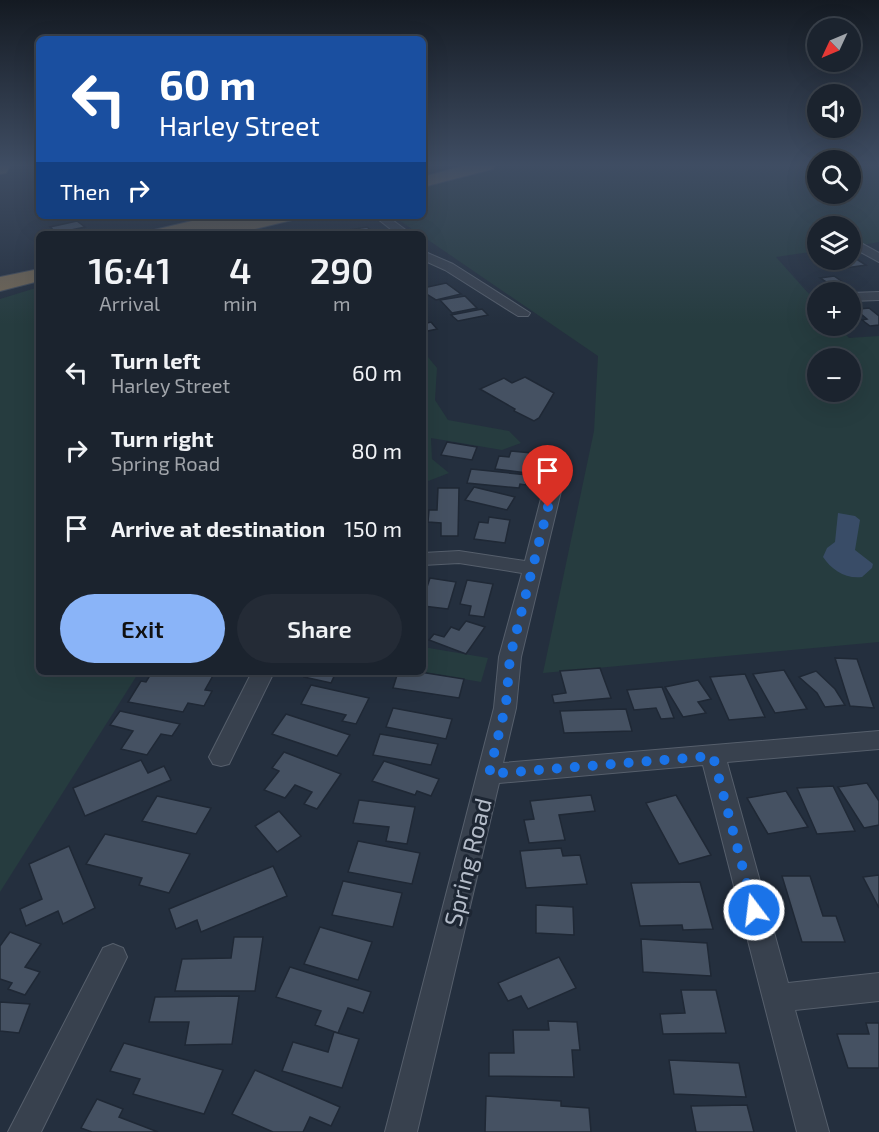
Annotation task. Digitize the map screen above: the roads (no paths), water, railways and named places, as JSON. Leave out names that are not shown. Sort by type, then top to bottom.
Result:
[{"type":"highway","points":[[174,231],[225,219]]},
{"type":"highway","points":[[222,231],[272,219]]},
{"type":"highway","points":[[0,270],[36,262]]},
{"type":"highway","points":[[0,284],[36,276]]},
{"type":"street","points":[[384,219],[401,231]]},
{"type":"street","points":[[861,247],[879,258]]},
{"type":"street","points":[[426,256],[449,267],[524,313]]},
{"type":"street","points":[[861,297],[879,296]]},
{"type":"street","name":"Spring Road","points":[[401,1132],[506,704],[510,657],[553,487]]},
{"type":"street","points":[[426,559],[459,557],[532,568]]},
{"type":"street","points":[[221,757],[262,675]]},
{"type":"street","points":[[489,774],[879,740]]},
{"type":"street","points":[[713,756],[813,1132]]},
{"type":"street","points":[[24,1132],[113,957]]},
{"type":"street","points":[[778,998],[879,987]]},
{"type":"water","points":[[838,513],[855,516],[860,520],[855,550],[873,564],[872,568],[862,577],[850,577],[840,573],[823,557],[827,548],[835,542]]}]
